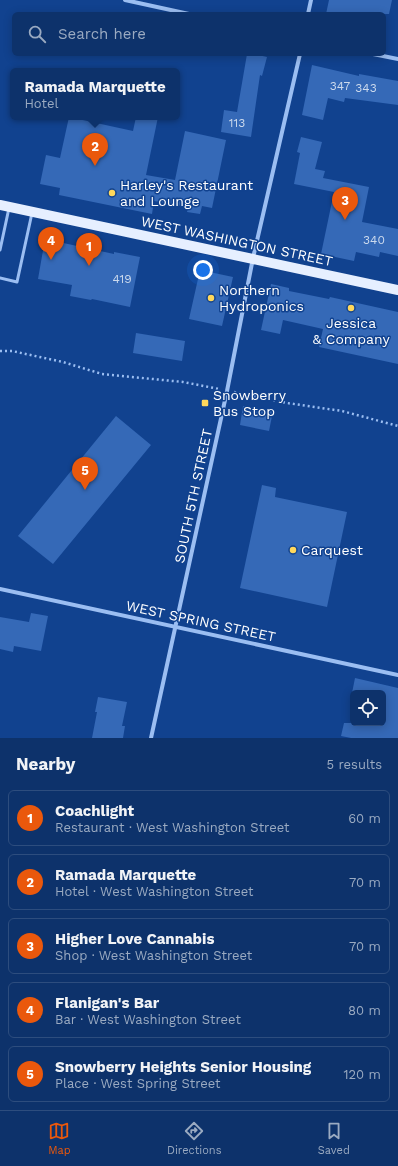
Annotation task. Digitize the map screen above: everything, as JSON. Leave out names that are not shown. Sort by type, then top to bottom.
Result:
[{"type":"main road","name":"WEST WASHINGTON STREET","points":[[4,206],[398,290]]},
{"type":"street","points":[[125,0],[180,12]]},
{"type":"street","points":[[308,12],[311,0]]},
{"type":"street","name":"SOUTH 5TH STREET","points":[[151,738],[227,391],[253,258],[300,56]]},
{"type":"street","points":[[381,56],[398,60]]},
{"type":"street","name":"WEST SPRING STREET","points":[[0,589],[398,675]]},
{"type":"lane","points":[[0,250],[4,206]]},
{"type":"lane","points":[[0,278],[17,282],[33,211]]},
{"type":"path","points":[[0,351],[12,351],[63,362],[102,374],[184,382],[342,411],[398,426]]},
{"type":"building","points":[[329,0],[392,0],[389,14],[386,14],[386,12],[326,12]]},
{"type":"building","points":[[247,56],[267,57],[262,76],[260,75],[251,137],[221,132],[224,110],[237,112]]},
{"type":"building","points":[[312,65],[359,76],[359,74],[398,81],[398,105],[345,98],[344,102],[328,98],[323,120],[302,115]]},
{"type":"building","points":[[68,120],[83,120],[133,131],[135,120],[157,120],[146,175],[175,180],[185,131],[226,140],[212,208],[202,206],[200,214],[187,212],[188,207],[154,201],[152,214],[59,195],[60,188],[40,184],[46,155],[60,158]]},
{"type":"building","points":[[301,137],[322,142],[315,169],[325,171],[323,178],[369,187],[362,222],[398,229],[398,256],[380,252],[379,257],[356,252],[354,261],[321,254],[334,192],[294,184],[300,153],[297,152]]},
{"type":"building","points":[[45,239],[114,254],[114,252],[140,257],[130,307],[70,296],[72,285],[38,279]]},
{"type":"building","name":"Northern Hydroponics","points":[[200,270],[233,277],[222,326],[189,319]]},
{"type":"building","points":[[271,284],[289,288],[289,291],[329,299],[330,297],[398,312],[398,364],[319,347],[323,329],[283,320],[280,334],[261,330]]},
{"type":"building","points":[[136,333],[185,341],[182,361],[133,353]]},
{"type":"building","points":[[243,406],[273,411],[269,431],[240,425]]},
{"type":"building","points":[[116,416],[151,445],[53,564],[18,536]]},
{"type":"building","name":"Carquest","points":[[262,485],[276,488],[275,497],[347,512],[327,607],[240,588]]},
{"type":"building","points":[[31,613],[48,616],[41,651],[14,646],[13,652],[0,649],[0,617],[29,622]]},
{"type":"building","points":[[355,678],[398,688],[398,738],[351,738],[341,736],[344,723],[350,723],[350,726],[386,726],[386,690],[353,690]]},
{"type":"building","points":[[98,697],[127,702],[122,726],[125,726],[123,738],[92,738]]},
{"type":"place","name":"Ramada Marquette","points":[[95,166]]},
{"type":"place","name":"Harley's Restaurant and Lounge","points":[[112,193]]},
{"type":"place","name":"Higher Love Cannabis","points":[[345,220]]},
{"type":"place","name":"Flanigan's Bar","points":[[51,260]]},
{"type":"place","name":"Coachlight","points":[[89,266]]},
{"type":"place","name":"Northern Hydroponics","points":[[211,298]]},
{"type":"place","name":"Jessica & Company","points":[[351,308]]},
{"type":"place","name":"Snowberry Bus Stop","points":[[205,403]]},
{"type":"place","name":"Snowberry Heights Senior Housing","points":[[85,490]]},
{"type":"place","name":"Carquest","points":[[293,550]]}]
